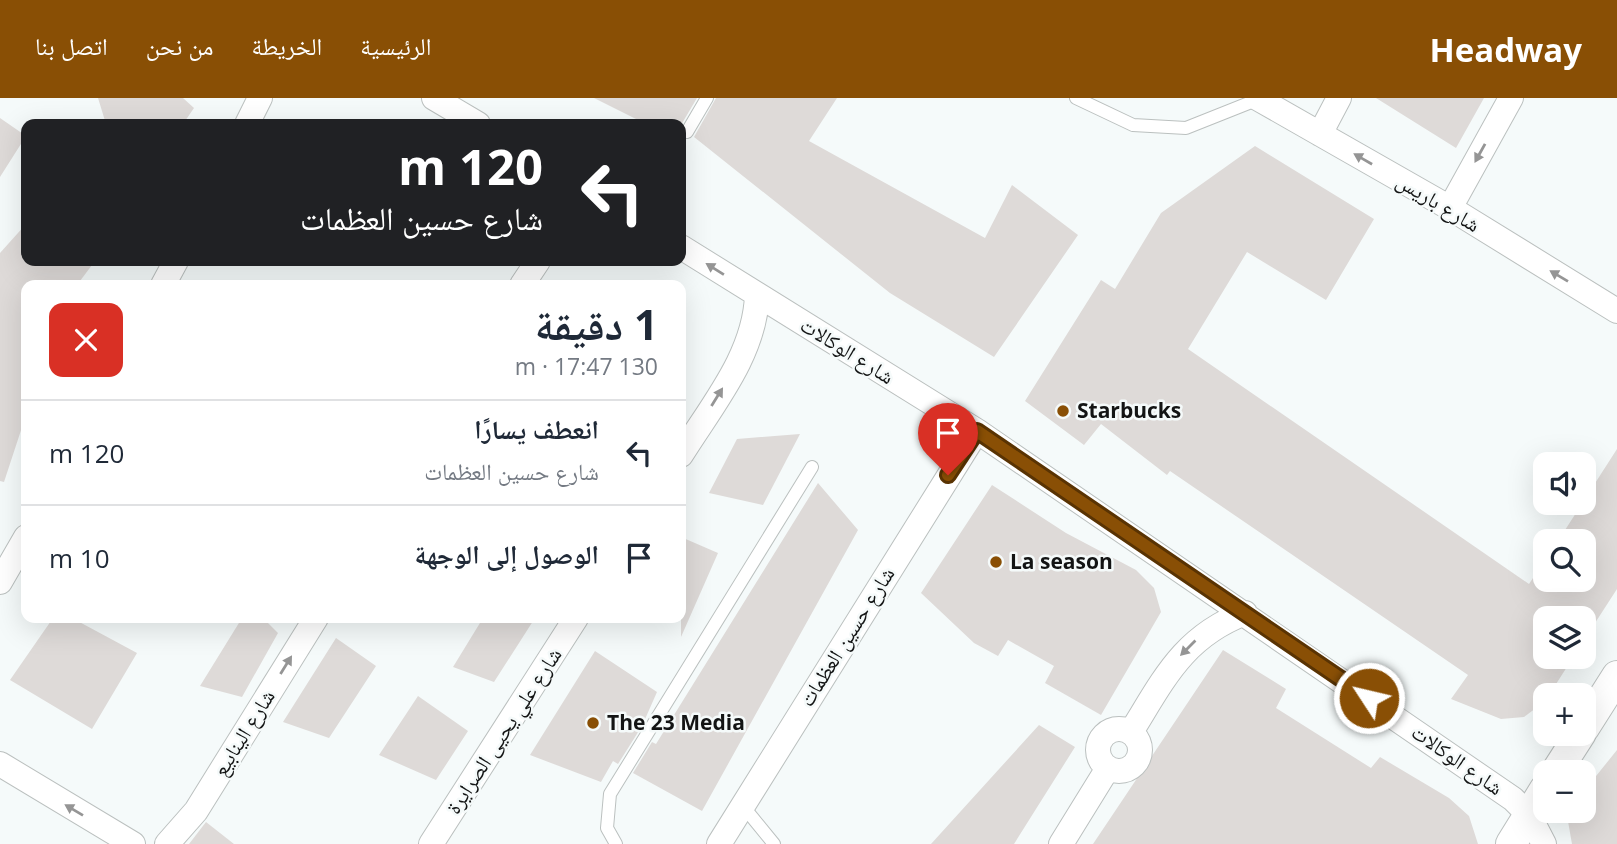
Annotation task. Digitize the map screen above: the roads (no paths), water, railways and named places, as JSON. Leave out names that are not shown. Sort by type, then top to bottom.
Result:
[{"type":"street","points":[[250,119],[260,98]]},
{"type":"street","points":[[434,98],[470,119]]},
{"type":"street","name":"شارع باريس","points":[[1258,98],[1450,208],[1617,311]]},
{"type":"street","points":[[1320,134],[1339,98]]},
{"type":"street","points":[[1450,208],[1511,98]]},
{"type":"street","name":"شارع الوكالات","points":[[686,250],[977,431],[1498,788],[1529,815]]},
{"type":"street","points":[[686,447],[745,351],[757,317],[757,295]]},
{"type":"street","name":"شارع حسين العظمات","points":[[719,844],[977,431]]},
{"type":"street","points":[[0,582],[21,546]]},
{"type":"street","points":[[1061,844],[1108,768],[1099,754],[1102,739],[1115,730],[1131,732],[1188,647],[1224,621],[1245,613]]},
{"type":"street","name":"شارع الينابيع","points":[[167,844],[196,811],[313,623]]},
{"type":"street","name":"شارع علي يحيى الصرايرة","points":[[431,844],[573,623]]},
{"type":"street","points":[[1596,710],[1617,676]]},
{"type":"street","points":[[0,764],[133,844]]},
{"type":"street","points":[[1511,844],[1533,808]]},
{"type":"street","points":[[1529,815],[1544,844]]},
{"type":"lane","points":[[687,132],[707,98]]},
{"type":"lane","points":[[1076,98],[1133,125],[1186,128],[1258,98]]},
{"type":"lane","points":[[616,844],[607,828],[610,794],[812,467]]},
{"type":"lane","points":[[743,806],[774,844]]},
{"type":"place","name":"Starbucks","points":[[1063,411]]},
{"type":"place","name":"La season","points":[[996,562]]},
{"type":"place","name":"The 23 Media","points":[[593,723]]}]
